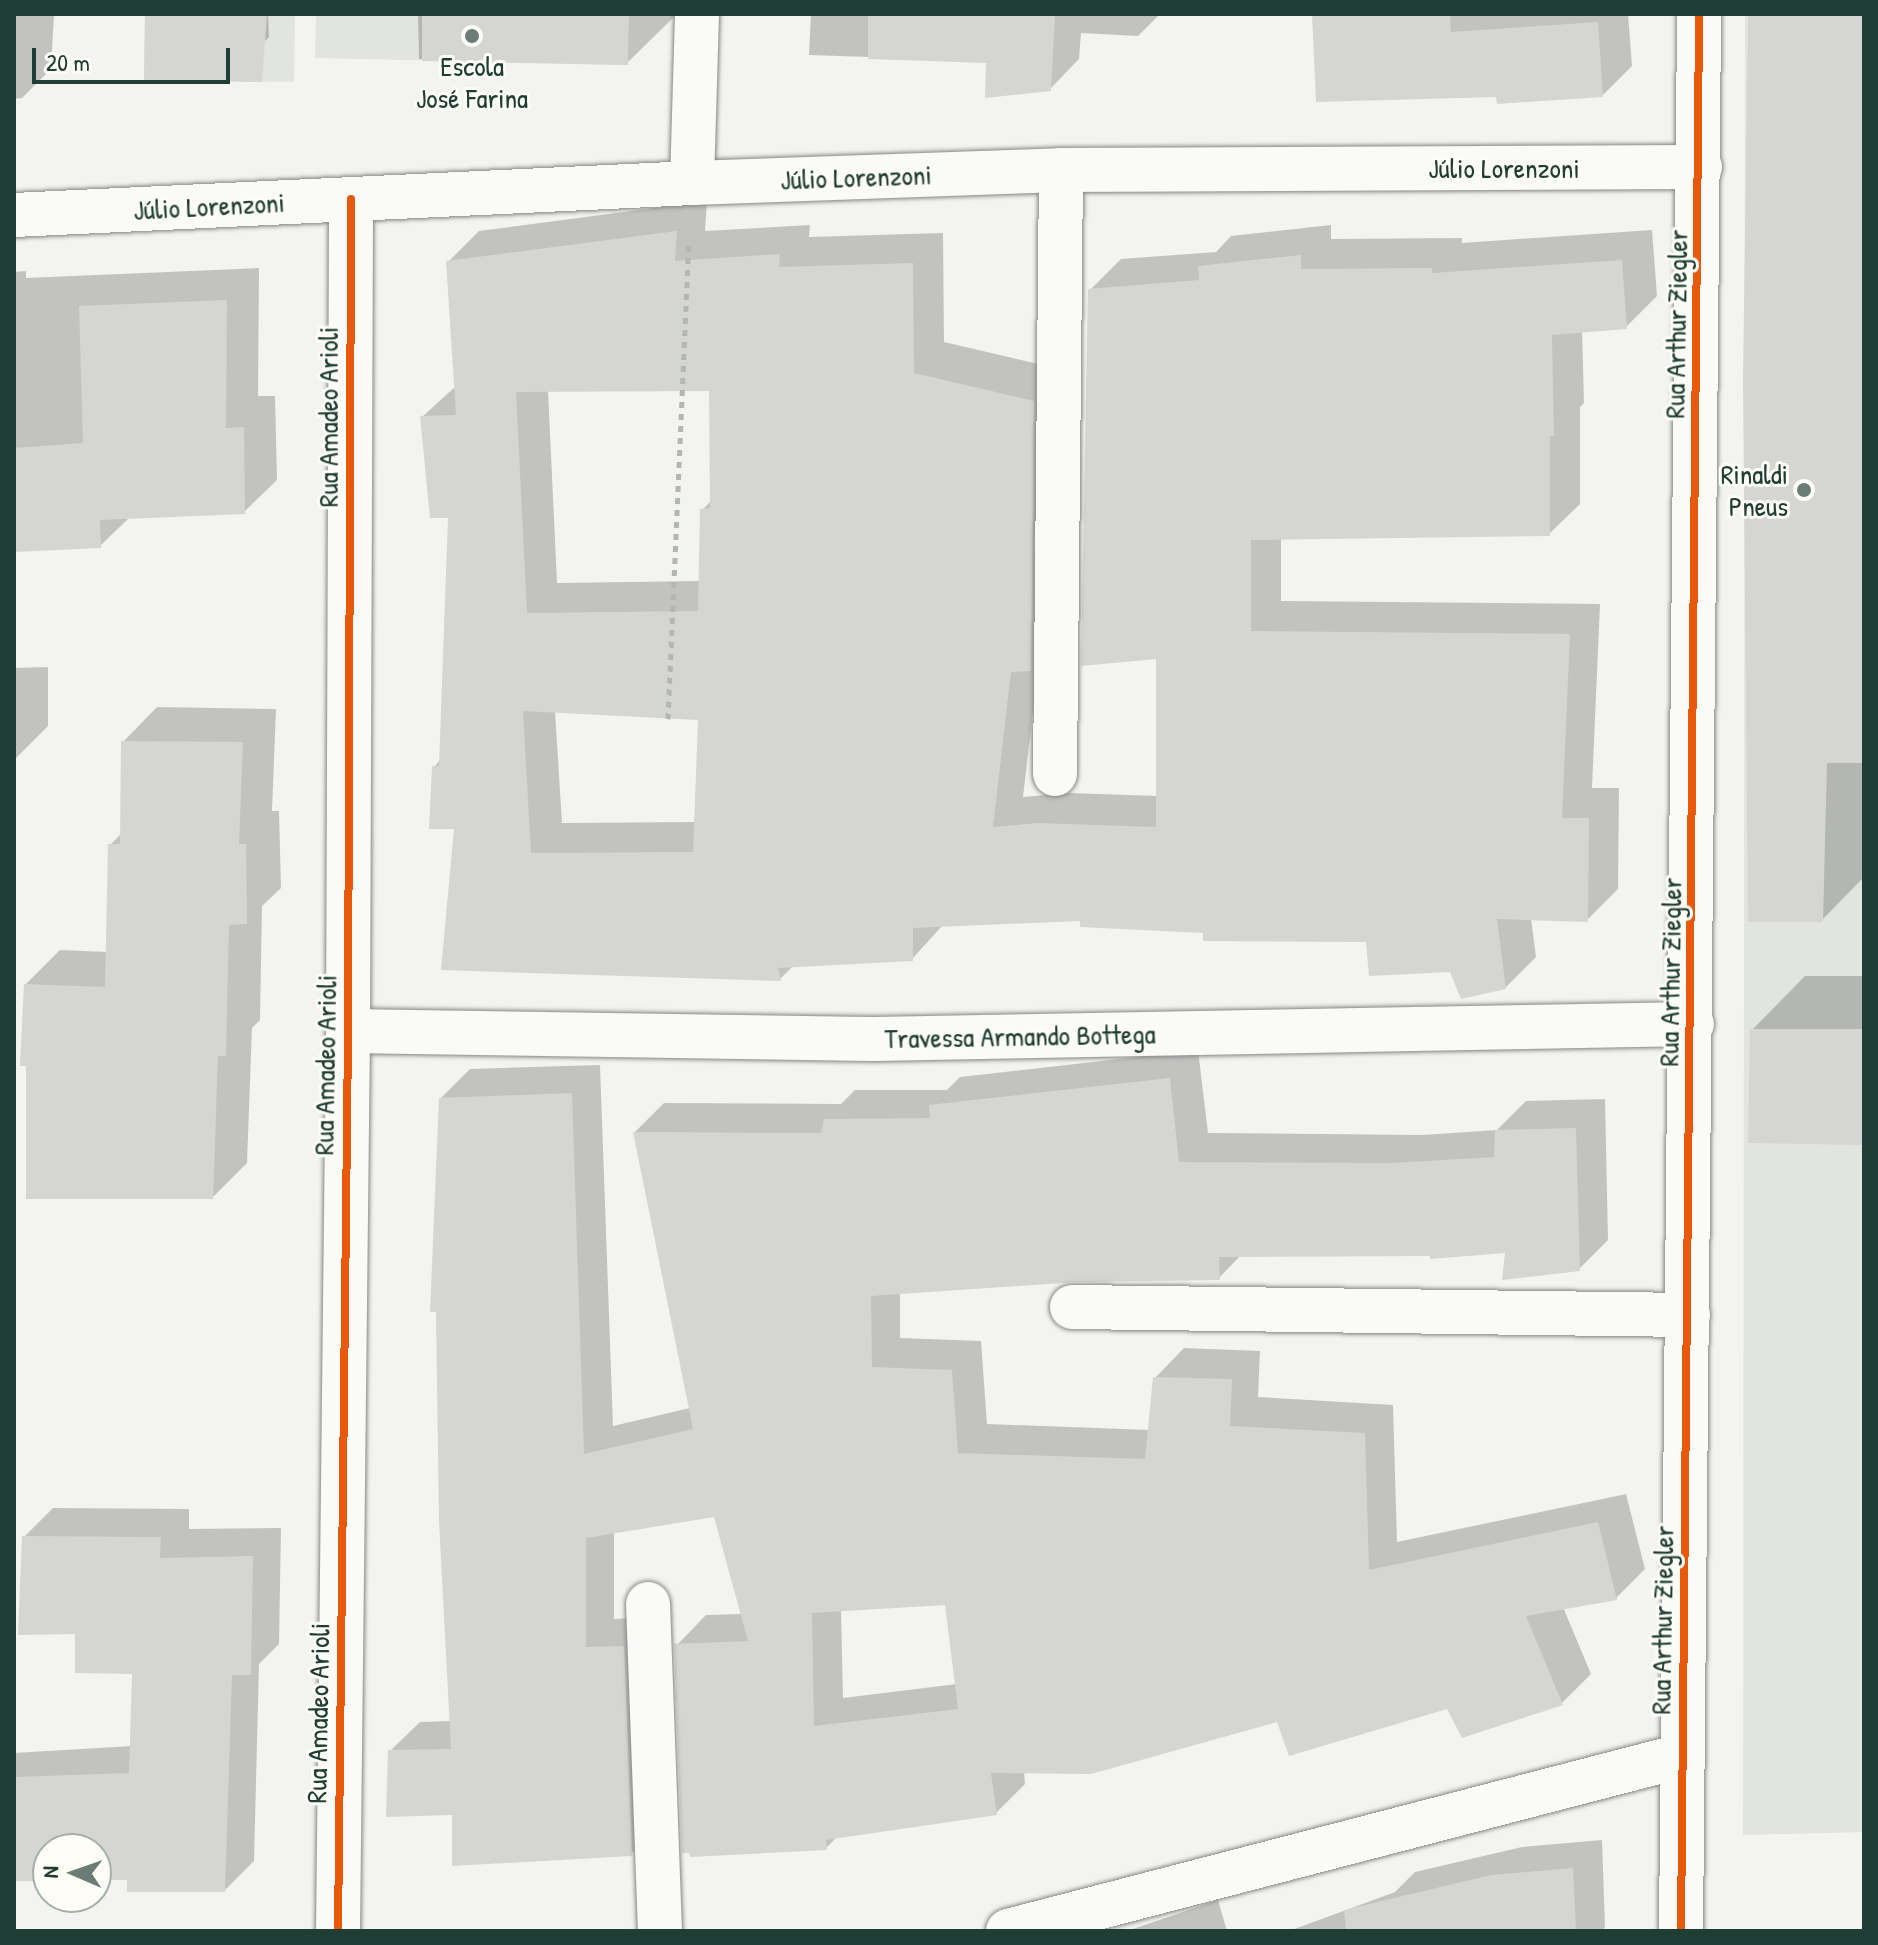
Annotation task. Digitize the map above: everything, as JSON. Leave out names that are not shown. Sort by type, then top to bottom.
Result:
[{"type":"street","points":[[692,183],[697,14]]},
{"type":"street","name":"Rua Arthur Ziegler","points":[[1681,1931],[1692,1024],[1699,14]]},
{"type":"street","name":"Júlio Lorenzoni","points":[[14,215],[692,183],[1061,170],[1700,167]]},
{"type":"street","points":[[1055,774],[1061,170]]},
{"type":"street","name":"Rua Amadeo Arioli","points":[[338,1931],[348,1031],[351,199]]},
{"type":"street","name":"Travessa Armando Bottega","points":[[348,1031],[874,1039],[1692,1024]]},
{"type":"street","points":[[1072,1307],[1688,1315]]},
{"type":"street","points":[[648,1604],[660,1931]]},
{"type":"street","points":[[1008,1931],[1681,1756]]},
{"type":"path","points":[[668,719],[692,183]]},
{"type":"shaded area","points":[[145,14],[295,14],[294,82],[144,80]]},
{"type":"shaded area","name":"Escola José Farina","points":[[316,14],[629,14],[628,65],[315,58]]},
{"type":"shaded area","points":[[1745,14],[1864,14],[1864,1832],[1743,1835]]},
{"type":"building","points":[[145,14],[267,14],[262,82],[144,80]]},
{"type":"building","name":"Escola José Farina","points":[[422,14],[629,14],[628,65],[422,61]]},
{"type":"building","points":[[868,14],[1055,14],[1051,91],[985,98],[986,63],[868,59]]},
{"type":"building","points":[[1312,14],[1450,14],[1451,32],[1598,22],[1603,97],[1497,104],[1496,97],[1316,102]]},
{"type":"building","name":"Rinaldi Pneus","points":[[1748,14],[1864,14],[1864,763],[1827,763],[1823,922],[1748,922],[1743,380]]},
{"type":"building","points":[[677,231],[675,261],[780,254],[779,267],[913,263],[914,373],[1034,401],[1031,671],[1011,672],[993,827],[1037,823],[1156,827],[1156,659],[1081,666],[1088,289],[1199,280],[1198,266],[1301,255],[1301,269],[1432,268],[1432,273],[1622,260],[1627,329],[1552,335],[1554,436],[1550,436],[1550,536],[1251,540],[1251,631],[1570,634],[1562,818],[1589,818],[1588,922],[1497,919],[1506,989],[1461,999],[1450,972],[1369,976],[1366,942],[1203,941],[1203,933],[1080,927],[1080,921],[913,928],[913,961],[778,968],[781,981],[441,970],[454,829],[429,829],[432,766],[439,766],[448,518],[430,518],[420,416],[456,415],[446,261]],"holes":[[[709,391],[710,508],[700,509],[698,611],[527,613],[516,392]],[[523,711],[698,720],[693,852],[531,853]]]},
{"type":"building","points":[[227,300],[226,428],[244,427],[245,514],[100,520],[101,548],[14,552],[14,448],[83,443],[79,306]]},
{"type":"building","points":[[121,741],[243,742],[239,844],[246,844],[247,924],[229,925],[226,1056],[218,1056],[213,1199],[26,1199],[26,1066],[20,1066],[24,984],[105,987],[108,844],[120,844]]},
{"type":"building","points":[[1750,1029],[1864,1029],[1864,1145],[1748,1143]]},
{"type":"building","points":[[1170,1078],[1179,1162],[1392,1163],[1494,1157],[1495,1130],[1576,1128],[1580,1271],[1502,1280],[1505,1253],[1430,1259],[1430,1256],[1219,1257],[1220,1280],[1077,1282],[871,1296],[872,1367],[952,1370],[958,1453],[1145,1459],[1153,1377],[1232,1379],[1230,1426],[1365,1433],[1369,1570],[1598,1522],[1617,1600],[1526,1616],[1563,1705],[1462,1738],[1447,1709],[1289,1756],[1277,1722],[1091,1774],[991,1773],[997,1815],[826,1840],[827,1850],[690,1857],[689,1853],[682,1853],[674,1644],[748,1641],[714,1517],[586,1538],[586,1647],[624,1646],[632,1856],[452,1866],[452,1815],[386,1817],[388,1750],[451,1749],[439,1521],[436,1312],[430,1312],[439,1098],[572,1093],[584,1454],[693,1429],[633,1132],[821,1133],[824,1119],[930,1118],[929,1105]],"holes":[[[945,1605],[958,1709],[814,1726],[812,1613]]]},
{"type":"building","points":[[22,1536],[161,1537],[160,1558],[253,1556],[251,1675],[232,1675],[225,1892],[127,1892],[127,1880],[112,1880],[112,1833],[32,1833],[32,1881],[15,1881],[14,1777],[129,1773],[132,1674],[75,1673],[75,1634],[18,1635]]},
{"type":"building","points":[[1573,1868],[1576,1931],[1346,1931],[1344,1910],[1491,1875]]},
{"type":"cycle path","points":[[1681,1931],[1699,14]]},
{"type":"cycle path","points":[[338,1931],[348,1031],[351,199]]},
{"type":"place","name":"Escola José Farina","points":[[472,36]]},
{"type":"place","name":"Rinaldi Pneus","points":[[1804,490]]}]
